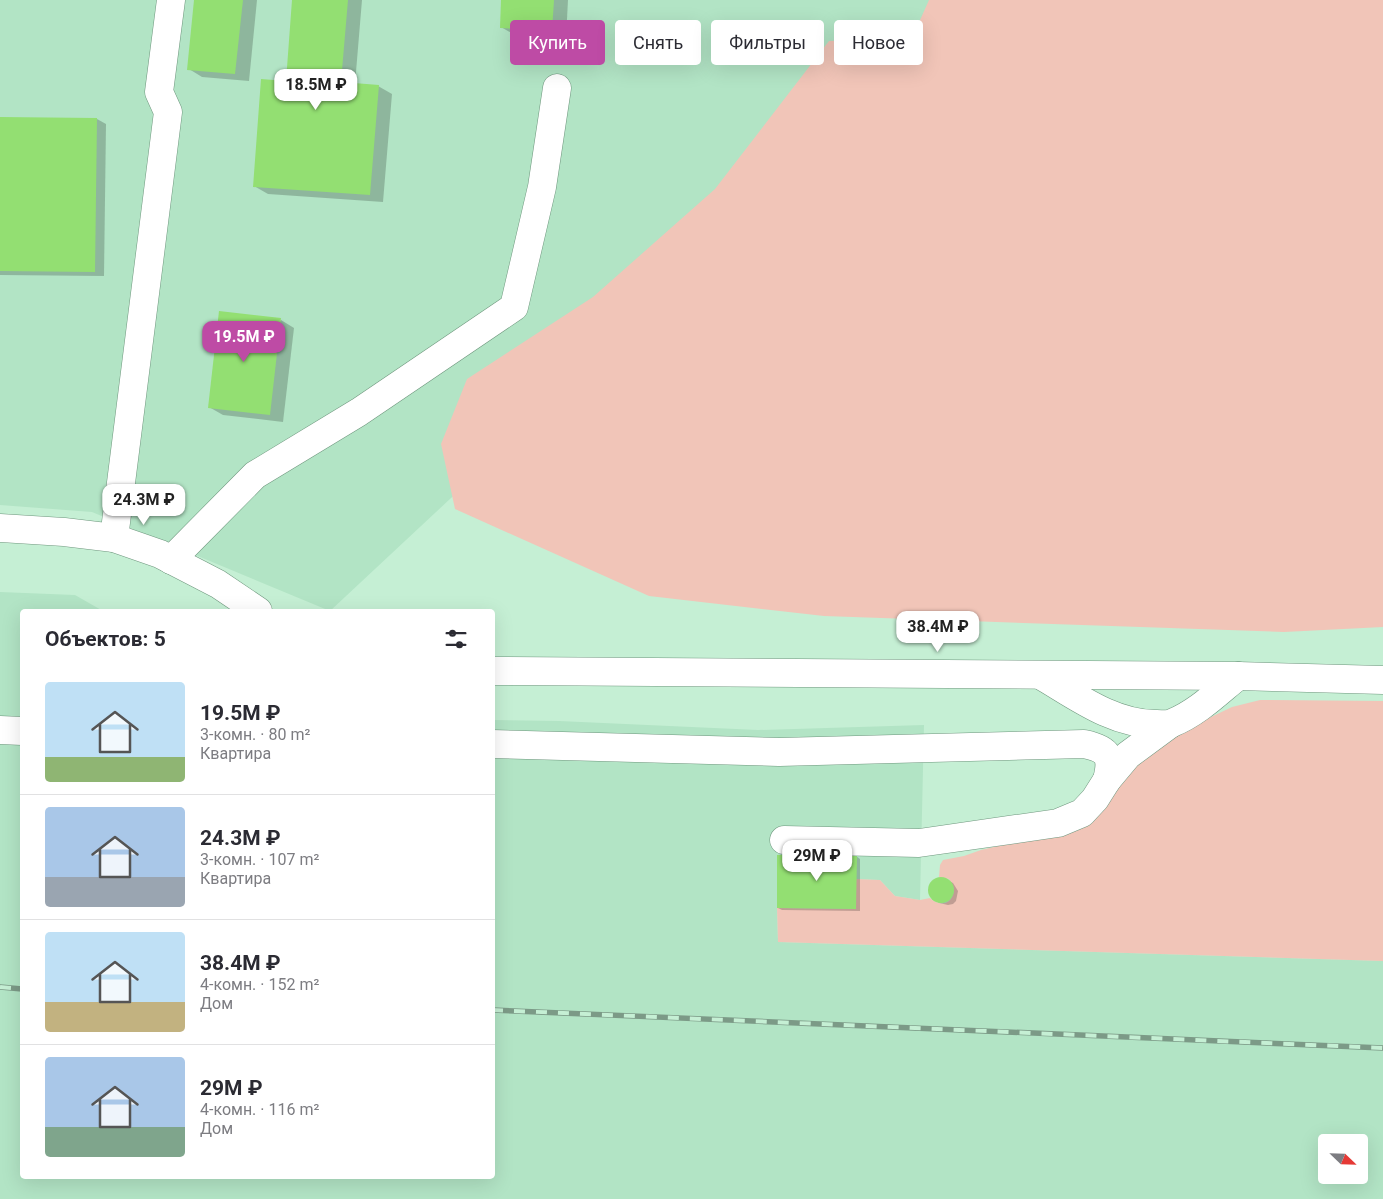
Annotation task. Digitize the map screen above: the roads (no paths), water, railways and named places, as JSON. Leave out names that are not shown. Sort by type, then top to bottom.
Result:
[{"type":"street","points":[[114,538],[168,112],[159,92],[171,0]]},
{"type":"street","points":[[171,560],[255,476],[358,412],[514,307],[542,187],[557,88]]},
{"type":"street","points":[[0,528],[64,532],[114,538],[160,554],[218,584],[255,609]]},
{"type":"street","points":[[495,671],[1238,676],[1383,680]]},
{"type":"street","points":[[1041,675],[1086,702],[1124,720],[1145,725],[1170,724]]},
{"type":"street","points":[[784,840],[920,843],[1058,824],[1082,813],[1128,755],[1170,724],[1192,714],[1238,676]]},
{"type":"street","points":[[0,730],[20,731]]},
{"type":"street","points":[[495,744],[779,752],[1084,744],[1098,747],[1106,754],[1110,766],[1107,780]]},
{"type":"railway","points":[[0,987],[20,989]]},
{"type":"railway","points":[[495,1010],[1383,1048]]}]
